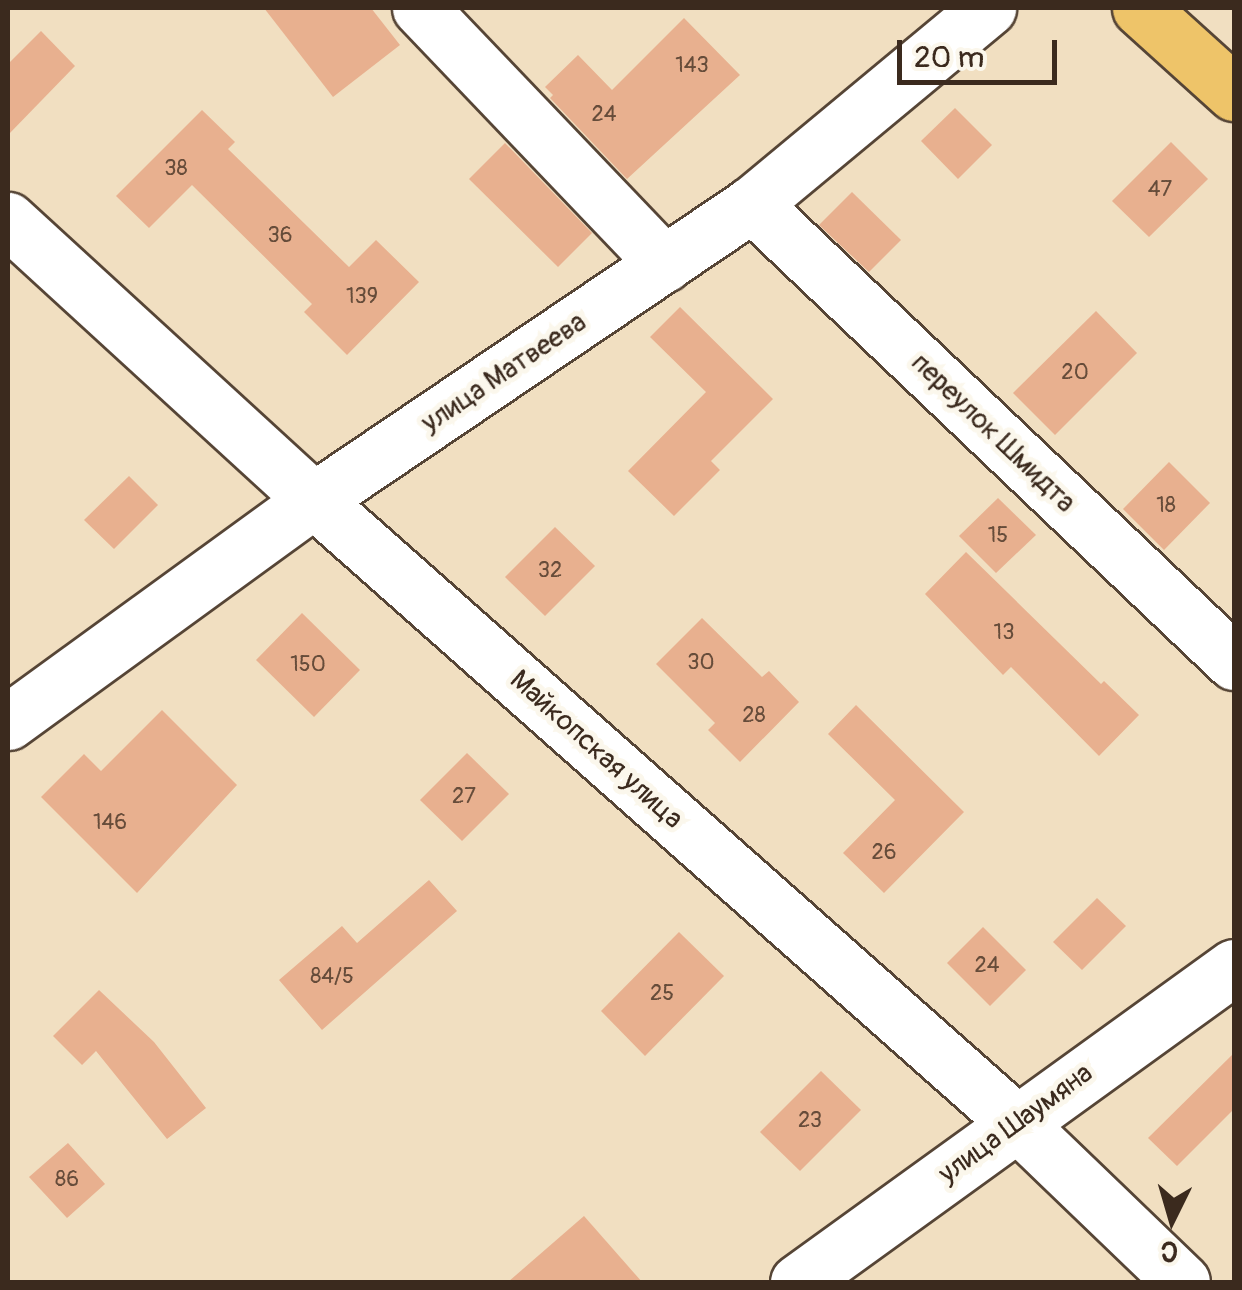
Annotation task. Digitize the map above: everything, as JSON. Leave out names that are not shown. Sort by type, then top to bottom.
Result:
[{"type":"main road","points":[[1140,8],[1234,94]]},
{"type":"street","points":[[420,8],[665,264]]},
{"type":"street","name":"улица Матвеева","points":[[8,722],[314,500],[752,204],[988,8]]},
{"type":"street","name":"переулок Шмидта","points":[[752,204],[1234,662]]},
{"type":"street","name":"Майкопская улица","points":[[8,220],[314,500],[1017,1124],[1182,1282]]},
{"type":"street","name":"улица Шаумяна","points":[[798,1282],[1234,967]]},
{"type":"building","points":[[264,8],[371,8],[400,45],[333,97]]},
{"type":"building","points":[[684,18],[740,75],[627,179],[550,98],[553,95],[545,87],[578,55],[612,90]]},
{"type":"building","points":[[41,31],[75,66],[8,135],[8,64]]},
{"type":"building","points":[[955,108],[992,145],[958,179],[921,141]]},
{"type":"building","points":[[202,110],[235,142],[228,149],[349,267],[376,240],[419,282],[347,355],[304,312],[312,304],[192,185],[149,228],[116,196]]},
{"type":"building","points":[[1171,142],[1208,179],[1149,237],[1112,201]]},
{"type":"building","points":[[505,143],[592,233],[558,267],[469,179]]},
{"type":"building","points":[[852,192],[901,240],[869,272],[819,225]]},
{"type":"building","points":[[680,307],[773,399],[711,461],[720,470],[674,516],[628,471],[706,392],[650,337]]},
{"type":"building","points":[[1096,311],[1137,353],[1055,435],[1013,393]]},
{"type":"building","points":[[1169,462],[1210,503],[1164,550],[1123,509]]},
{"type":"building","points":[[129,476],[158,505],[114,549],[84,520]]},
{"type":"building","points":[[998,498],[1036,535],[996,573],[959,536]]},
{"type":"building","points":[[555,527],[595,566],[545,616],[505,577]]},
{"type":"building","points":[[966,552],[1101,684],[1104,681],[1139,715],[1099,756],[1011,667],[1003,675],[925,594]]},
{"type":"building","points":[[302,613],[360,670],[314,717],[256,660]]},
{"type":"building","points":[[702,618],[762,677],[769,671],[799,702],[740,762],[708,730],[715,723],[656,664]]},
{"type":"building","points":[[856,705],[964,812],[884,893],[843,853],[895,800],[828,734]]},
{"type":"building","points":[[162,710],[237,785],[137,893],[41,797],[84,754],[101,771]]},
{"type":"building","points":[[467,753],[509,794],[462,841],[420,800]]},
{"type":"building","points":[[429,880],[457,911],[322,1030],[279,980],[342,926],[357,943]]},
{"type":"building","points":[[1097,898],[1126,926],[1082,970],[1053,942]]},
{"type":"building","points":[[983,927],[1026,970],[990,1006],[947,963]]},
{"type":"building","points":[[679,932],[724,976],[645,1056],[601,1011]]},
{"type":"building","points":[[99,990],[154,1042],[206,1108],[167,1139],[96,1051],[82,1065],[53,1036]]},
{"type":"building","points":[[1234,1053],[1234,1109],[1177,1166],[1148,1138]]},
{"type":"building","points":[[821,1071],[861,1110],[800,1171],[760,1132]]},
{"type":"building","points":[[68,1143],[105,1184],[67,1218],[29,1177]]},
{"type":"building","points":[[584,1216],[642,1282],[508,1282]]}]
